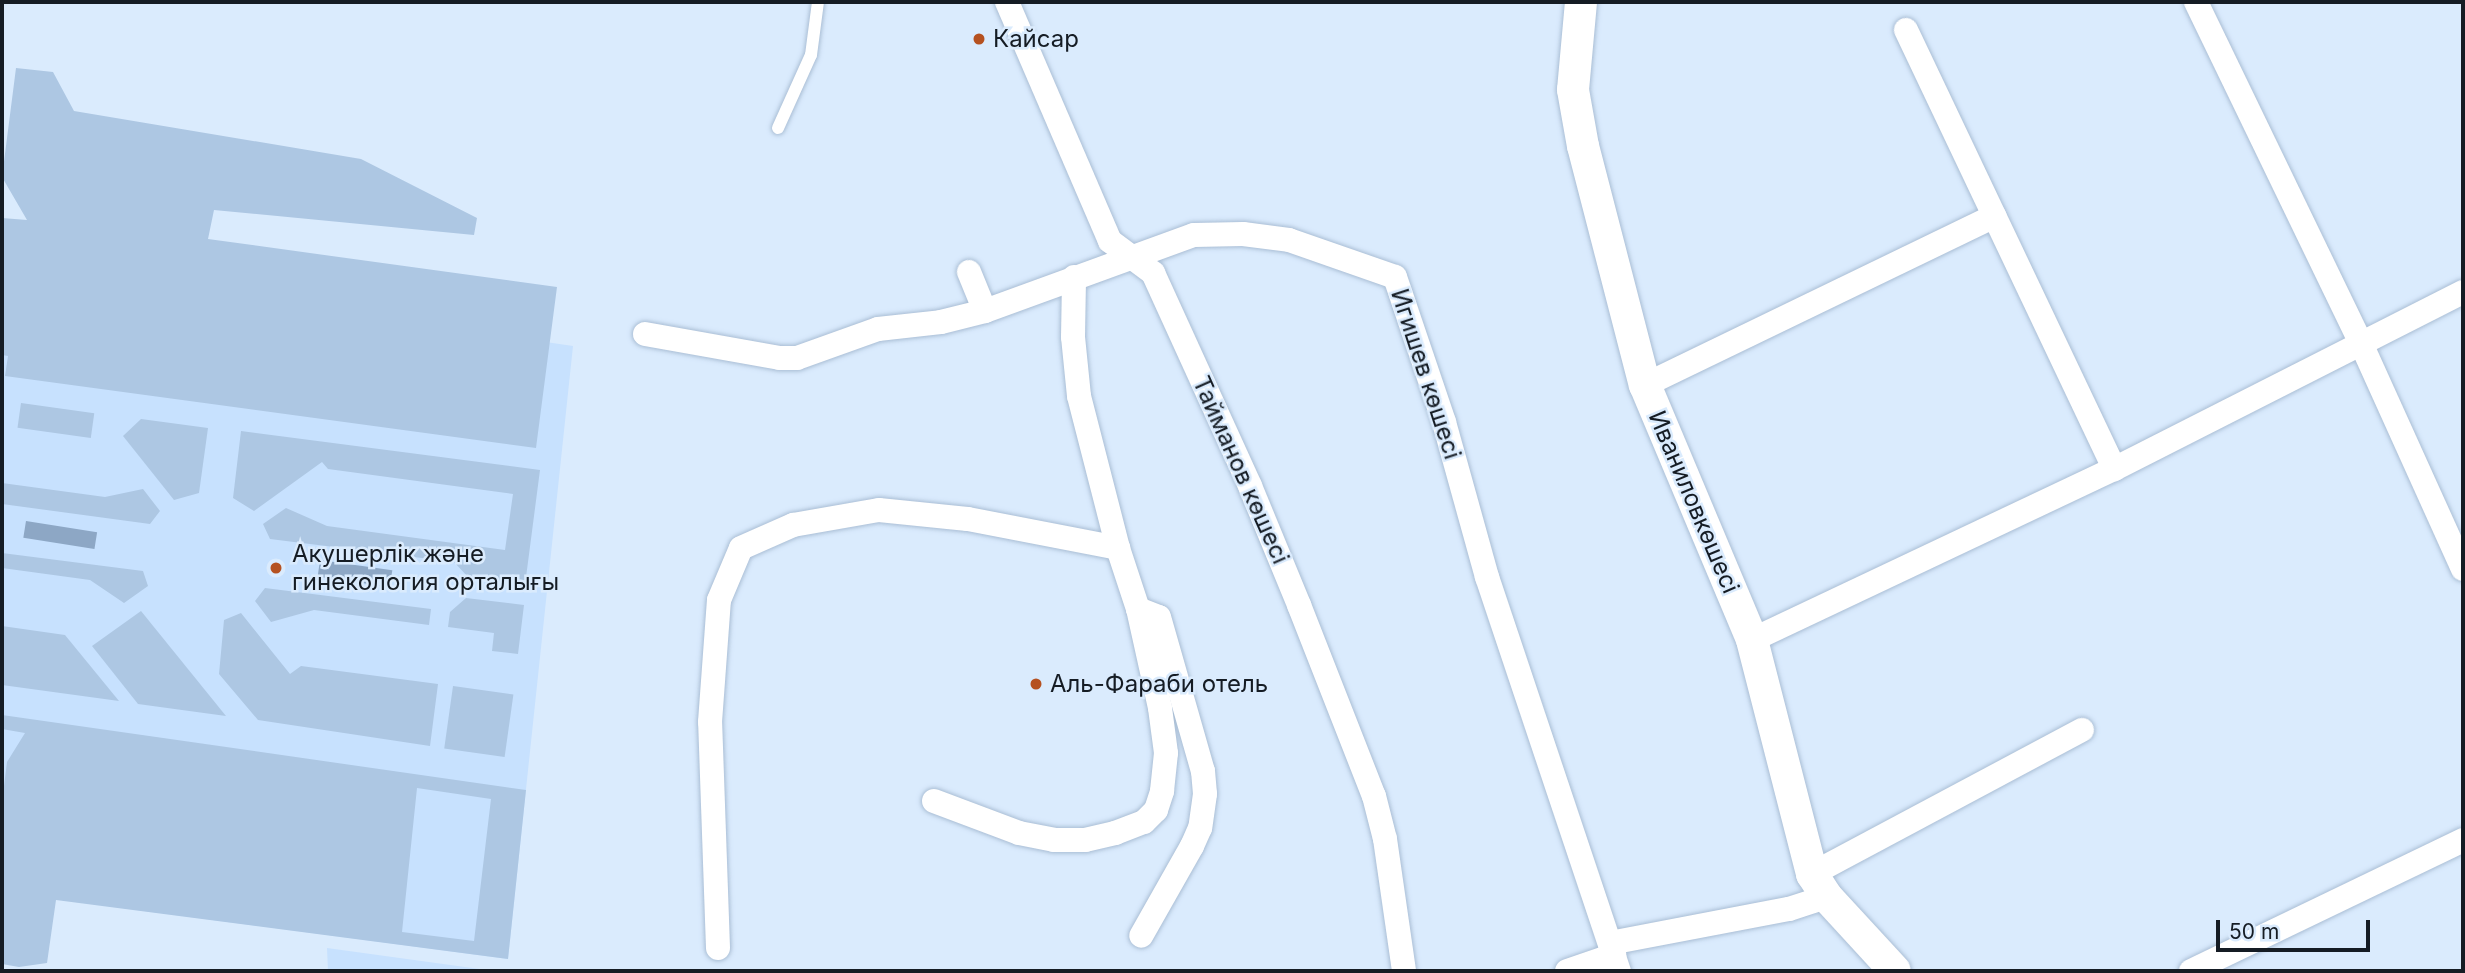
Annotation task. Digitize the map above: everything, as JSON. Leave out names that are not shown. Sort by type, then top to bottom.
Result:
[{"type":"street","name":"Тайманов көшесі","points":[[1007,2],[1110,241],[1153,273],[1244,474],[1374,796],[1385,839],[1404,971]]},
{"type":"street","name":"Иваниловкөшесі","points":[[1581,2],[1573,90],[1583,146],[1645,385],[1752,640],[1819,886],[1895,971]]},
{"type":"street","points":[[2196,2],[2360,341],[2463,569]]},
{"type":"street","points":[[1906,30],[2114,469]]},
{"type":"street","points":[[1645,385],[1994,216]]},
{"type":"street","name":"Игишев көшесі","points":[[645,334],[780,358],[797,358],[878,329],[941,322],[985,311],[1194,235],[1243,234],[1290,240],[1395,277],[1444,422],[1487,577],[1614,956]]},
{"type":"street","points":[[968,272],[985,311]]},
{"type":"street","points":[[934,801],[1019,833],[1054,840],[1085,840],[1144,822],[1156,810],[1159,801],[1165,778],[1166,753],[1160,708],[1138,609],[1118,548],[1079,396],[1073,337],[1074,277]]},
{"type":"street","points":[[1752,640],[2114,469],[2360,341],[2463,292]]},
{"type":"street","points":[[718,948],[710,722],[719,600],[741,548],[793,525],[879,510],[968,519],[1118,548]]},
{"type":"street","points":[[1138,609],[1159,617],[1203,771],[1205,794],[1200,828],[1142,936]]},
{"type":"street","points":[[1567,971],[1789,909],[1819,886],[2082,730]]},
{"type":"street","points":[[2191,971],[2463,840]]},
{"type":"lane","points":[[778,128],[811,55],[818,2]]},
{"type":"shaded area","points":[[16,68],[53,72],[74,111],[361,159],[477,218],[474,235],[214,210],[208,239],[557,287],[536,448],[5,376],[8,356],[2,355],[2,218],[27,220],[2,177]]},
{"type":"shaded area","name":"Акушерлік және гинекология орталығы","points":[[2,263],[573,346],[508,959],[2,892]]},
{"type":"shaded area","points":[[21,403],[94,413],[91,438],[18,428]]},
{"type":"shaded area","points":[[141,419],[208,428],[199,493],[174,500],[123,436]]},
{"type":"shaded area","points":[[241,431],[540,470],[525,585],[468,577],[454,562],[270,539],[263,524],[286,508],[327,526],[505,550],[513,494],[328,469],[322,462],[254,511],[233,498]]},
{"type":"shaded area","points":[[2,483],[105,497],[143,489],[160,511],[150,524],[2,504]]},
{"type":"shaded area","points":[[26,521],[97,532],[94,549],[23,538]]},
{"type":"shaded area","points":[[2,553],[143,571],[148,586],[124,603],[90,580],[2,568]]},
{"type":"shaded area","points":[[320,560],[392,570],[390,587],[318,577]]},
{"type":"shaded area","points":[[265,588],[431,609],[429,625],[314,610],[271,622],[255,601]]},
{"type":"shaded area","points":[[466,598],[524,605],[518,654],[492,651],[494,633],[448,627],[450,612]]},
{"type":"shaded area","points":[[141,611],[226,716],[138,704],[92,646]]},
{"type":"shaded area","points":[[241,613],[290,674],[301,666],[438,684],[430,746],[258,720],[219,674],[224,620]]},
{"type":"shaded area","points":[[2,626],[65,635],[119,701],[2,685]]},
{"type":"shaded area","points":[[453,686],[513,694],[505,757],[444,748]]},
{"type":"shaded area","points":[[2,715],[526,790],[508,959],[56,900],[47,963],[19,967],[2,964],[2,802],[7,762],[25,733],[2,729]],"holes":[[[417,788],[491,799],[474,941],[402,932]]]},
{"type":"shaded area","points":[[327,948],[494,971],[328,971]]},
{"type":"place","name":"Кайсар","points":[[979,39]]},
{"type":"place","name":"Акушерлік және гинекология орталығы","points":[[276,568]]},
{"type":"place","name":"Аль-Фараби отель","points":[[1036,684]]}]
